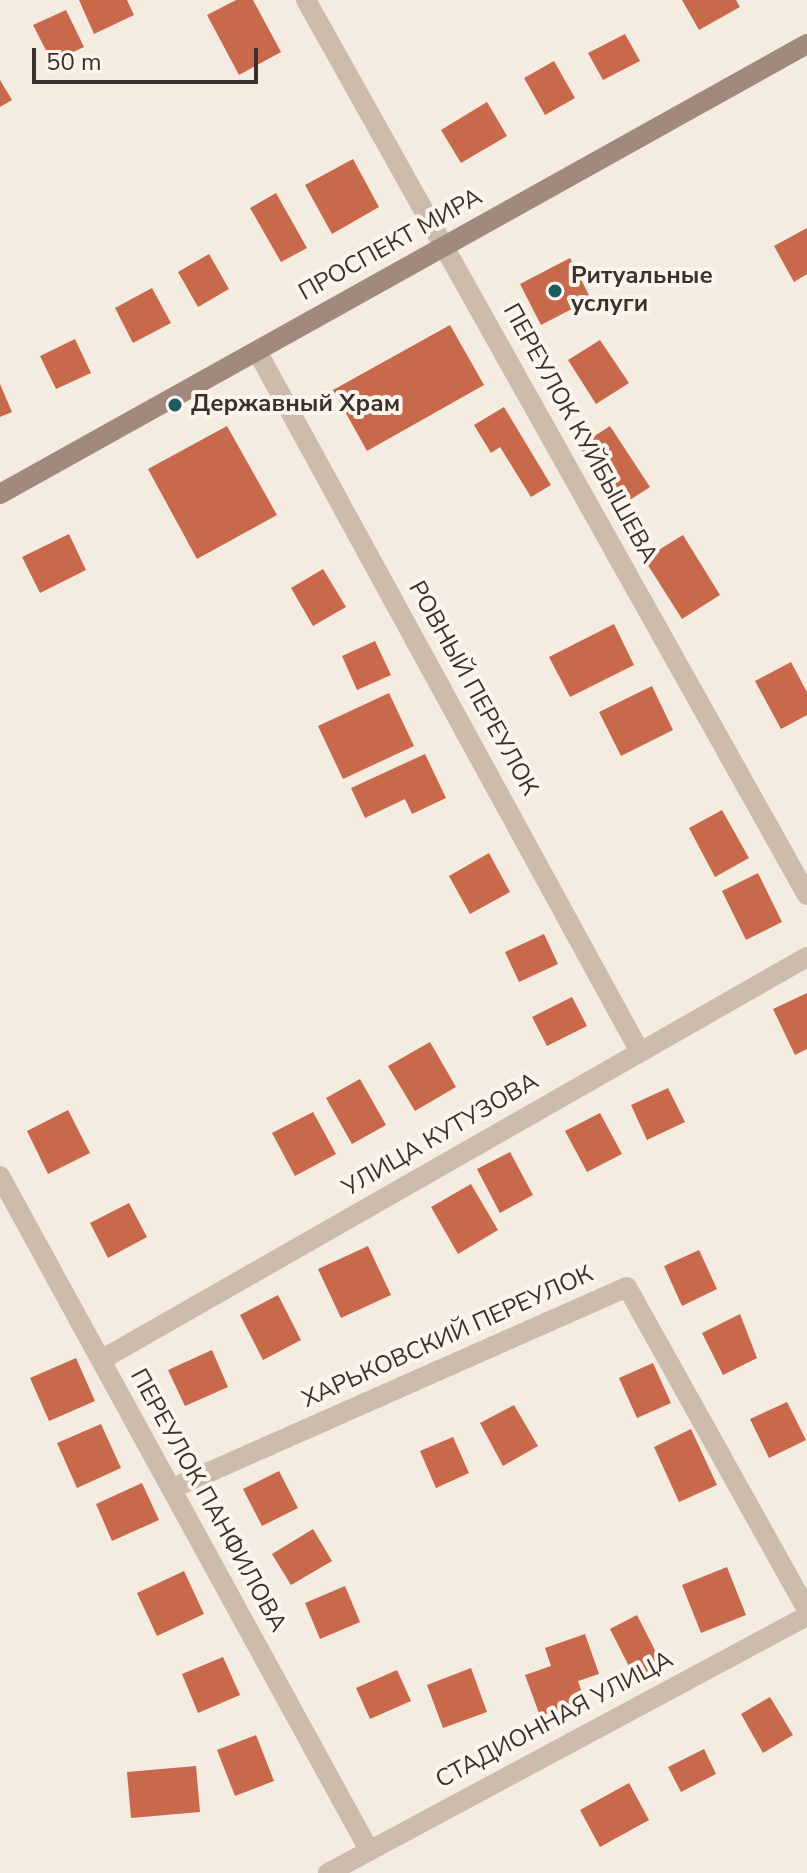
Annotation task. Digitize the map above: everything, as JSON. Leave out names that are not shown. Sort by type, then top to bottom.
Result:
[{"type":"main road","name":"ПРОСПЕКТ МИРА","points":[[0,494],[807,44]]},
{"type":"street","name":"ПЕРЕУЛОК КУЙБЫШЕВА","points":[[306,0],[807,895]]},
{"type":"street","name":"РОВНЫЙ ПЕРЕУЛОК","points":[[257,351],[640,1052]]},
{"type":"street","name":"УЛИЦА КУТУЗОВА","points":[[101,1360],[807,957]]},
{"type":"street","name":"ПЕРЕУЛОК ПАНФИЛОВА","points":[[0,1176],[369,1850]]},
{"type":"street","name":"ХАРЬКОВСКИЙ ПЕРЕУЛОК","points":[[171,1489],[627,1287],[807,1613]]},
{"type":"street","name":"СТАДИОННАЯ УЛИЦА","points":[[328,1873],[807,1613]]},
{"type":"building","points":[[79,0],[127,0],[134,15],[94,34]]},
{"type":"building","points":[[236,0],[253,0],[281,52],[239,75],[207,15]]},
{"type":"building","points":[[682,0],[736,0],[740,7],[699,30]]},
{"type":"building","points":[[66,10],[84,47],[52,62],[33,25]]},
{"type":"building","points":[[625,34],[640,61],[603,80],[588,53]]},
{"type":"building","points":[[554,61],[575,98],[545,115],[524,78]]},
{"type":"building","points":[[0,80],[12,100],[0,107]]},
{"type":"building","points":[[487,102],[507,136],[461,163],[441,130]]},
{"type":"building","points":[[353,159],[379,207],[332,234],[305,185]]},
{"type":"building","points":[[276,193],[307,248],[281,262],[250,208]]},
{"type":"building","points":[[807,228],[807,274],[794,282],[774,246]]},
{"type":"building","points":[[209,254],[229,289],[198,307],[178,272]]},
{"type":"building","name":"Ритуальные услуги","points":[[570,258],[591,299],[541,325],[520,284]]},
{"type":"building","points":[[152,288],[171,323],[133,343],[115,308]]},
{"type":"building","points":[[450,325],[484,385],[367,451],[333,390]]},
{"type":"building","points":[[75,339],[91,373],[56,389],[40,356]]},
{"type":"building","points":[[600,340],[629,383],[596,404],[568,360]]},
{"type":"building","points":[[0,384],[12,412],[0,417]]},
{"type":"building","points":[[504,407],[551,485],[531,497],[500,447],[491,453],[474,425]]},
{"type":"building","points":[[227,426],[277,515],[197,559],[148,469]]},
{"type":"building","points":[[610,426],[650,487],[619,507],[579,446]]},
{"type":"building","points":[[69,534],[86,570],[40,593],[22,557]]},
{"type":"building","points":[[683,535],[720,595],[682,619],[644,559]]},
{"type":"building","points":[[323,569],[346,607],[313,626],[291,588]]},
{"type":"building","points":[[614,624],[634,665],[570,697],[549,657]]},
{"type":"building","points":[[375,641],[391,675],[357,690],[342,656]]},
{"type":"building","points":[[791,662],[807,692],[807,715],[781,729],[755,681]]},
{"type":"building","points":[[652,686],[673,730],[621,756],[599,712]]},
{"type":"building","points":[[389,693],[414,746],[343,779],[318,726]]},
{"type":"building","points":[[425,754],[446,798],[412,814],[405,799],[365,818],[351,788]]},
{"type":"building","points":[[722,810],[749,858],[715,877],[689,828]]},
{"type":"building","points":[[489,853],[510,892],[470,914],[449,876]]},
{"type":"building","points":[[758,873],[782,922],[746,940],[722,891]]},
{"type":"building","points":[[544,934],[558,964],[519,982],[505,952]]},
{"type":"building","points":[[807,993],[807,1049],[795,1055],[773,1009]]},
{"type":"building","points":[[572,997],[587,1026],[547,1046],[532,1017]]},
{"type":"building","points":[[430,1042],[456,1087],[415,1111],[388,1066]]},
{"type":"building","points":[[360,1079],[386,1125],[352,1144],[326,1098]]},
{"type":"building","points":[[668,1088],[685,1122],[647,1140],[631,1105]]},
{"type":"building","points":[[68,1110],[90,1153],[48,1174],[27,1131]]},
{"type":"building","points":[[313,1112],[336,1154],[295,1176],[272,1133]]},
{"type":"building","points":[[600,1113],[622,1154],[587,1172],[565,1131]]},
{"type":"building","points":[[510,1152],[533,1195],[500,1213],[477,1169]]},
{"type":"building","points":[[471,1184],[498,1230],[458,1254],[431,1207]]},
{"type":"building","points":[[129,1203],[147,1237],[108,1258],[90,1223]]},
{"type":"building","points":[[368,1246],[391,1295],[341,1318],[318,1269]]},
{"type":"building","points":[[699,1250],[717,1289],[682,1306],[664,1266]]},
{"type":"building","points":[[278,1295],[301,1340],[263,1360],[240,1315]]},
{"type":"building","points":[[740,1314],[757,1358],[723,1375],[702,1333]]},
{"type":"building","points":[[212,1350],[228,1387],[185,1406],[168,1370]]},
{"type":"building","points":[[76,1358],[95,1401],[49,1421],[30,1378]]},
{"type":"building","points":[[653,1363],[671,1403],[637,1418],[619,1378]]},
{"type":"building","points":[[787,1402],[806,1440],[769,1458],[750,1419]]},
{"type":"building","points":[[514,1405],[538,1446],[503,1466],[480,1423]]},
{"type":"building","points":[[101,1424],[121,1468],[77,1488],[57,1443]]},
{"type":"building","points":[[691,1429],[717,1485],[679,1502],[654,1447]]},
{"type":"building","points":[[453,1437],[469,1473],[436,1488],[420,1451]]},
{"type":"building","points":[[279,1471],[298,1508],[262,1526],[243,1489]]},
{"type":"building","points":[[142,1483],[159,1520],[112,1541],[96,1504]]},
{"type":"building","points":[[313,1529],[332,1561],[291,1585],[272,1554]]},
{"type":"building","points":[[727,1567],[746,1615],[701,1633],[682,1585]]},
{"type":"building","points":[[184,1571],[204,1614],[157,1636],[137,1593]]},
{"type":"building","points":[[345,1586],[360,1622],[320,1639],[305,1603]]},
{"type":"building","points":[[637,1615],[662,1664],[635,1678],[610,1629]]},
{"type":"building","points":[[585,1634],[599,1674],[578,1681],[585,1701],[540,1716],[525,1675],[551,1666],[545,1648]]},
{"type":"building","points":[[223,1657],[240,1695],[198,1713],[182,1674]]},
{"type":"building","points":[[471,1668],[487,1712],[443,1728],[427,1685]]},
{"type":"building","points":[[397,1670],[411,1701],[370,1719],[356,1688]]},
{"type":"building","points":[[770,1697],[793,1735],[763,1753],[741,1714]]},
{"type":"building","points":[[256,1735],[274,1781],[235,1796],[217,1750]]},
{"type":"building","points":[[704,1749],[716,1774],[681,1792],[668,1767]]},
{"type":"building","points":[[196,1766],[200,1812],[131,1818],[127,1772]]},
{"type":"building","points":[[629,1783],[649,1820],[600,1847],[580,1810]]},
{"type":"place","name":"Ритуальные услуги","points":[[555,291]]},
{"type":"place","name":"Державный Храм","points":[[175,405]]}]
